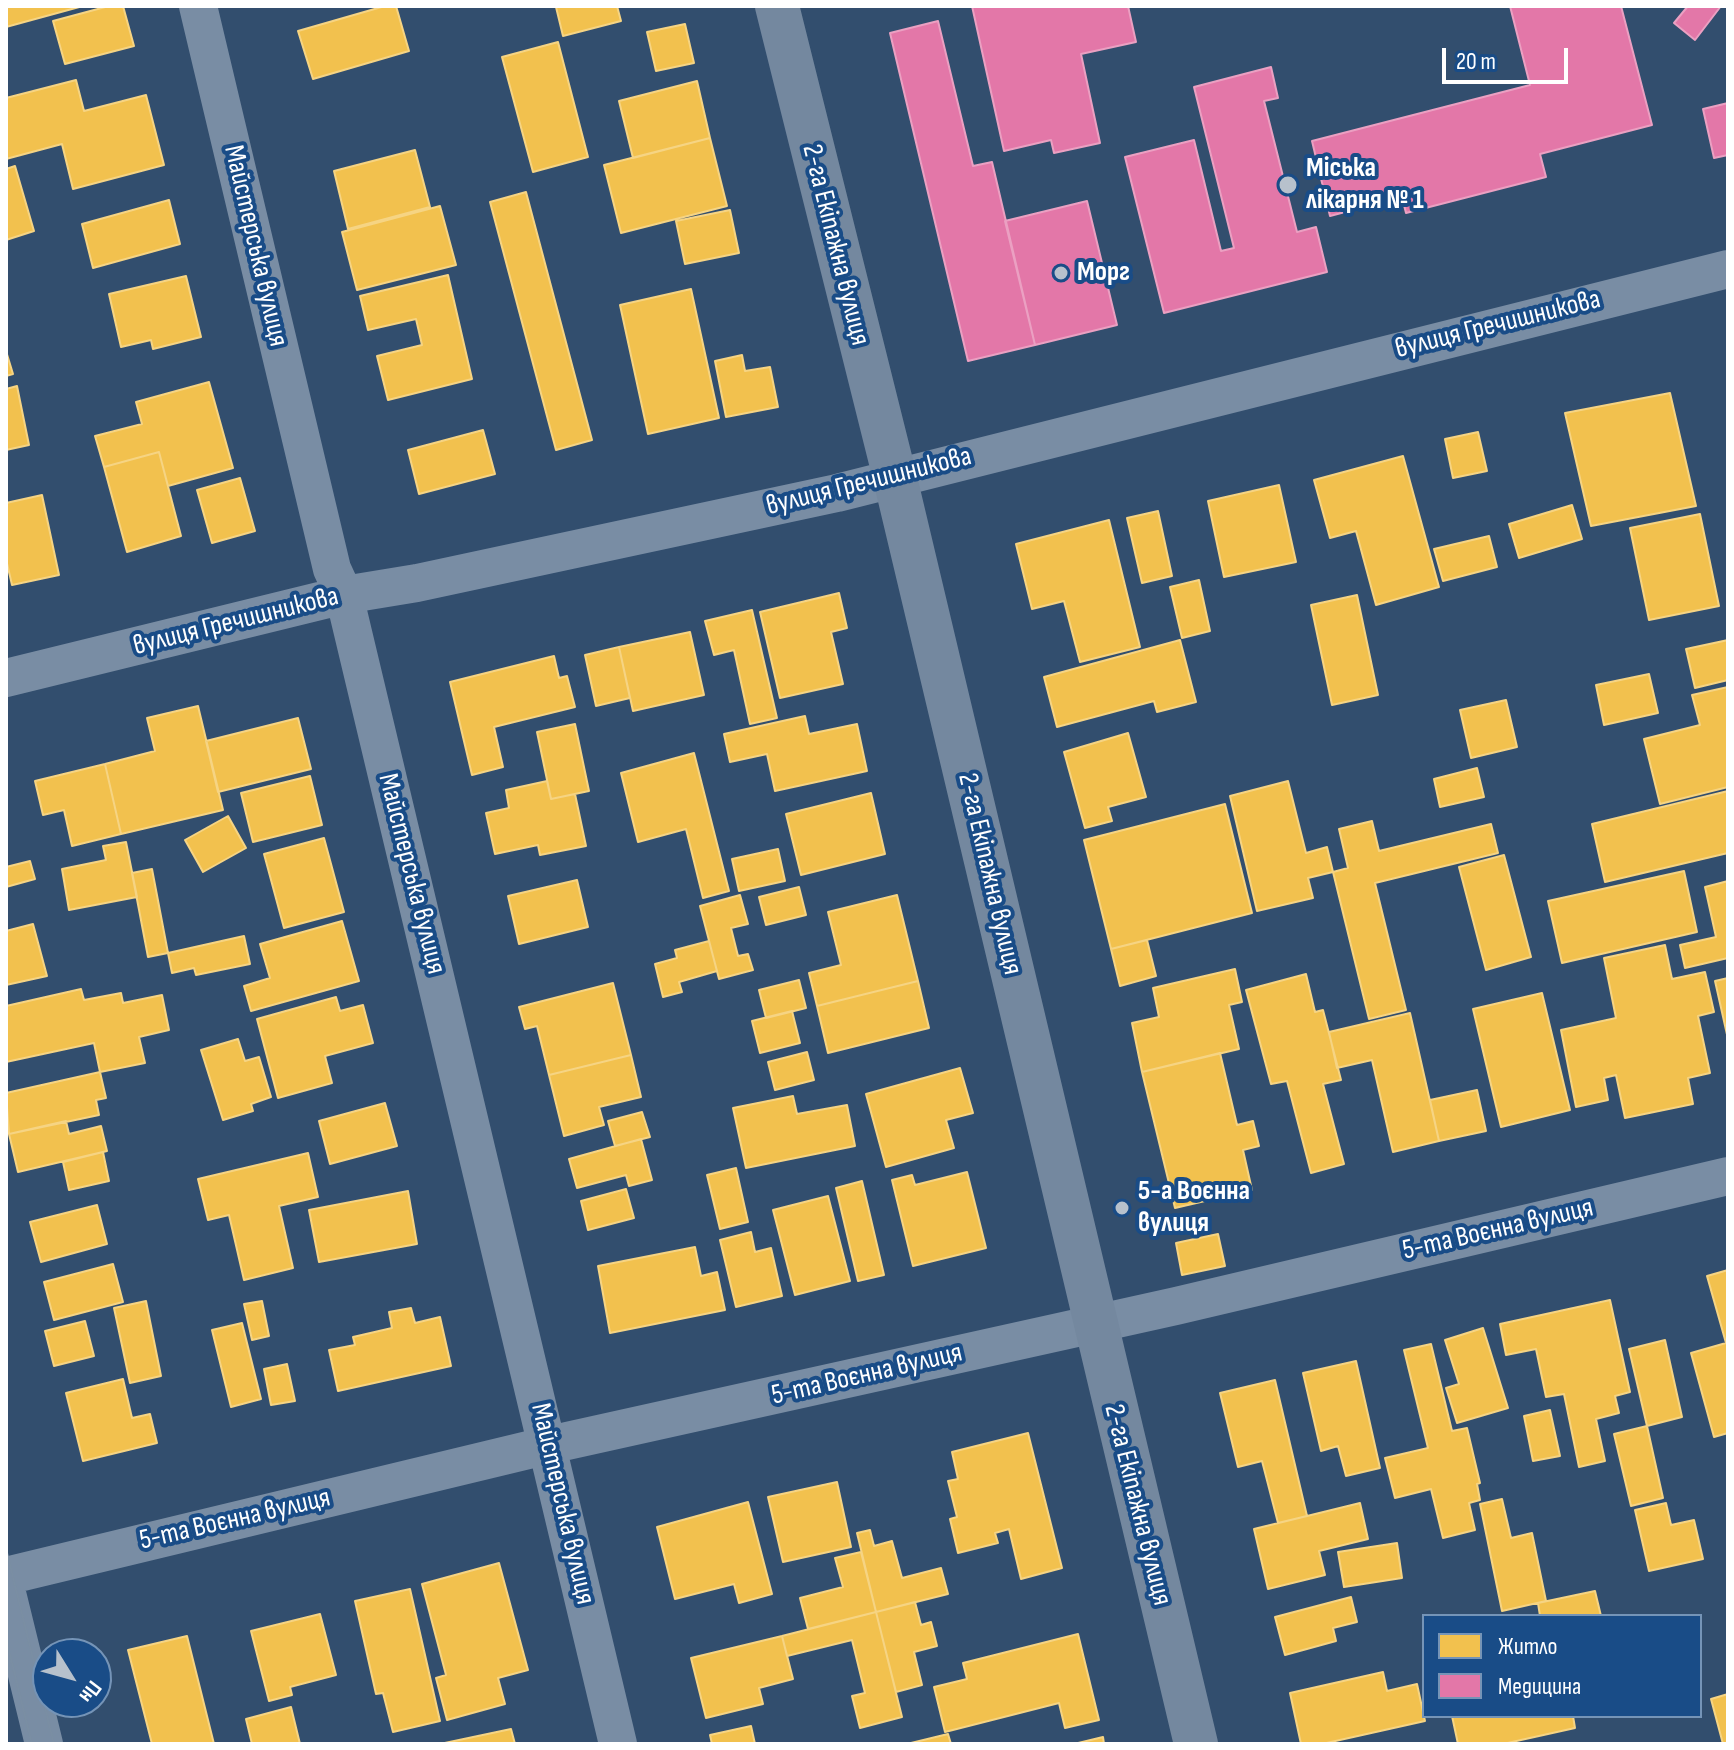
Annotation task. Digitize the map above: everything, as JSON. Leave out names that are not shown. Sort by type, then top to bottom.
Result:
[{"type":"street","name":"Майстерська вулиця","points":[[198,6],[332,569],[344,595],[618,1744]]},
{"type":"street","name":"2-га Екіпажна вулиця","points":[[777,6],[895,478],[1196,1744]]},
{"type":"street","name":"вулиця Гречишникова","points":[[6,678],[344,595],[417,583],[895,478],[1728,269]]},
{"type":"street","name":"5-та Воєнна вулиця","points":[[6,1576],[549,1445],[1094,1325],[1728,1176]]},
{"type":"street","points":[[6,1589],[44,1744]]},
{"type":"building: Житло","points":[[6,6],[83,6],[6,27]]},
{"type":"building: Житло","points":[[109,6],[123,6],[134,46],[65,64],[53,21]]},
{"type":"building: Житло","points":[[385,6],[396,6],[409,51],[313,79],[298,31]]},
{"type":"building: Житло","points":[[551,6],[617,6],[621,21],[563,36],[556,7]]},
{"type":"building: Житло","points":[[685,24],[694,63],[656,71],[647,32]]},
{"type":"building: Житло","points":[[558,42],[588,157],[533,172],[502,57]]},
{"type":"building: Житло","points":[[76,80],[84,111],[146,95],[164,165],[73,189],[62,144],[6,159],[6,98]]},
{"type":"building: Житло","points":[[697,81],[710,138],[633,158],[619,101]]},
{"type":"building: Житло","points":[[710,138],[727,206],[621,233],[604,165]]},
{"type":"building: Житло","points":[[415,150],[430,207],[348,229],[334,171]]},
{"type":"building: Житло","points":[[15,166],[34,231],[6,240],[6,169]]},
{"type":"building: Житло","points":[[526,192],[592,440],[556,450],[490,202]]},
{"type":"building: Житло","points":[[169,200],[180,244],[93,268],[82,224]]},
{"type":"building: Житло","points":[[440,206],[456,265],[357,290],[342,232]]},
{"type":"building: Житло","points":[[730,210],[739,253],[685,264],[676,221]]},
{"type":"building: Житло","points":[[448,275],[472,379],[388,400],[377,356],[422,345],[416,319],[368,330],[360,296]]},
{"type":"building: Житло","points":[[186,276],[201,337],[153,349],[151,340],[121,347],[109,294]]},
{"type":"building: Житло","points":[[691,289],[719,418],[648,434],[620,305]]},
{"type":"building: Житло","points":[[6,351],[13,374],[6,376]]},
{"type":"building: Житло","points":[[742,355],[745,371],[770,367],[778,407],[726,417],[715,361]]},
{"type":"building: Житло","points":[[209,382],[233,468],[168,486],[159,452],[104,467],[95,436],[142,424],[136,402]]},
{"type":"building: Житло","points":[[17,386],[29,445],[6,450],[6,389]]},
{"type":"building: Житло","points":[[1670,393],[1696,506],[1591,526],[1565,413]]},
{"type":"building: Житло","points":[[483,430],[495,474],[419,494],[408,450]]},
{"type":"building: Житло","points":[[1478,432],[1487,471],[1453,478],[1445,439]]},
{"type":"building: Житло","points":[[159,452],[181,536],[127,552],[104,467]]},
{"type":"building: Житло","points":[[1403,456],[1439,587],[1376,605],[1356,531],[1330,538],[1314,480]]},
{"type":"building: Житло","points":[[240,478],[255,531],[212,543],[197,490]]},
{"type":"building: Житло","points":[[1279,485],[1296,562],[1224,577],[1208,501]]},
{"type":"building: Житло","points":[[42,495],[59,575],[12,585],[6,559],[6,503]]},
{"type":"building: Житло","points":[[1572,505],[1582,539],[1519,558],[1509,524]]},
{"type":"building: Житло","points":[[1158,511],[1172,576],[1142,583],[1127,518]]},
{"type":"building: Житло","points":[[1700,514],[1719,606],[1649,620],[1630,528]]},
{"type":"building: Житло","points":[[1109,520],[1140,647],[1080,662],[1064,601],[1032,609],[1016,544]]},
{"type":"building: Житло","points":[[1489,536],[1497,567],[1443,581],[1434,549]]},
{"type":"building: Житло","points":[[1199,580],[1210,631],[1182,638],[1170,587]]},
{"type":"building: Житло","points":[[839,593],[847,628],[831,632],[843,684],[780,698],[760,612]]},
{"type":"building: Житло","points":[[1357,595],[1378,695],[1332,705],[1311,605]]},
{"type":"building: Житло","points":[[752,610],[777,718],[750,724],[734,650],[714,655],[705,621]]},
{"type":"building: Житло","points":[[690,632],[704,695],[633,711],[619,647]]},
{"type":"building: Житло","points":[[1180,640],[1196,702],[1157,712],[1154,701],[1057,727],[1044,677]]},
{"type":"building: Житло","points":[[1728,640],[1728,680],[1695,688],[1686,649]]},
{"type":"building: Житло","points":[[619,647],[630,698],[596,706],[585,655]]},
{"type":"building: Житло","points":[[554,656],[559,678],[567,676],[575,707],[494,727],[503,767],[472,775],[450,682]]},
{"type":"building: Житло","points":[[1649,674],[1658,713],[1604,725],[1596,685]]},
{"type":"building: Житло","points":[[1728,687],[1728,787],[1660,804],[1644,739],[1700,725],[1692,695]]},
{"type":"building: Житло","points":[[1506,700],[1517,747],[1471,758],[1460,710]]},
{"type":"building: Житло","points":[[198,706],[223,810],[121,834],[105,764],[155,751],[147,718]]},
{"type":"building: Житло","points":[[805,716],[809,734],[857,724],[867,771],[775,791],[767,754],[730,762],[724,734]]},
{"type":"building: Житло","points":[[298,718],[311,769],[218,792],[206,741]]},
{"type":"building: Житло","points":[[575,724],[589,791],[551,799],[537,732]]},
{"type":"building: Житло","points":[[1128,733],[1146,797],[1108,807],[1112,821],[1085,828],[1064,752]]},
{"type":"building: Житло","points":[[694,753],[729,891],[703,898],[686,829],[638,842],[621,773]]},
{"type":"building: Житло","points":[[105,764],[121,834],[72,846],[64,810],[43,815],[35,781]]},
{"type":"building: Житло","points":[[1477,768],[1484,797],[1440,807],[1434,779]]},
{"type":"building: Житло","points":[[310,776],[322,825],[253,842],[241,793]]},
{"type":"building: Житло","points":[[547,781],[551,799],[575,794],[586,846],[540,855],[538,845],[495,854],[486,813],[509,808],[506,790]]},
{"type":"building: Житло","points":[[1288,781],[1306,853],[1327,847],[1333,872],[1308,878],[1313,898],[1257,911],[1230,796]]},
{"type":"building: Житло","points":[[1728,791],[1728,853],[1605,882],[1592,824]]},
{"type":"building: Житло","points":[[871,793],[885,854],[801,875],[786,814]]},
{"type":"building: Житло","points":[[1225,804],[1252,913],[1111,949],[1084,840]]},
{"type":"building: Житло","points":[[228,816],[246,848],[203,872],[185,840]]},
{"type":"building: Житло","points":[[1372,821],[1379,851],[1491,824],[1498,853],[1375,883],[1406,1010],[1369,1019],[1333,872],[1348,868],[1339,829]]},
{"type":"building: Житло","points":[[324,838],[344,912],[284,928],[264,854]]},
{"type":"building: Житло","points":[[126,842],[137,897],[69,910],[62,869],[106,860],[103,846]]},
{"type":"building: Житло","points":[[778,849],[785,881],[739,891],[732,859]]},
{"type":"building: Житло","points":[[1504,855],[1531,957],[1486,970],[1459,867]]},
{"type":"building: Житло","points":[[30,861],[35,879],[6,887],[6,867]]},
{"type":"building: Житло","points":[[152,869],[168,953],[148,957],[132,873]]},
{"type":"building: Житло","points":[[1684,871],[1697,932],[1562,963],[1548,901]]},
{"type":"building: Житло","points":[[577,880],[588,927],[519,944],[508,896]]},
{"type":"building: Житло","points":[[1728,881],[1728,958],[1685,968],[1680,945],[1716,937],[1705,887]]},
{"type":"building: Житло","points":[[799,887],[806,915],[766,925],[759,897]]},
{"type":"building: Житло","points":[[740,895],[748,924],[731,928],[738,956],[748,954],[753,970],[719,979],[700,906]]},
{"type":"building: Житло","points":[[897,895],[918,981],[817,1006],[809,973],[841,965],[828,912]]},
{"type":"building: Житло","points":[[342,921],[359,981],[251,1011],[244,986],[270,978],[260,944]]},
{"type":"building: Житло","points":[[33,924],[47,976],[6,985],[6,931]]},
{"type":"building: Житло","points":[[244,936],[250,964],[196,975],[194,968],[172,973],[168,953]]},
{"type":"building: Житло","points":[[1147,940],[1156,976],[1120,986],[1111,949]]},
{"type":"building: Житло","points":[[709,941],[717,971],[679,982],[682,992],[663,997],[655,964],[677,958],[675,950]]},
{"type":"building: Житло","points":[[1665,945],[1672,979],[1705,972],[1714,1012],[1698,1016],[1710,1073],[1688,1078],[1693,1104],[1625,1118],[1616,1075],[1604,1078],[1608,1100],[1576,1107],[1561,1030],[1616,1018],[1604,958]]},
{"type":"building: Житло","points":[[1235,969],[1242,1002],[1229,1005],[1239,1049],[1142,1072],[1132,1023],[1159,1017],[1153,988]]},
{"type":"building: Житло","points":[[1306,974],[1315,1012],[1323,1010],[1341,1080],[1323,1084],[1344,1164],[1311,1173],[1287,1081],[1271,1084],[1246,990]]},
{"type":"building: Житло","points":[[1728,978],[1728,1039],[1715,981]]},
{"type":"building: Житло","points":[[799,980],[806,1008],[766,1018],[759,990]]},
{"type":"building: Житло","points":[[918,981],[929,1028],[828,1053],[817,1006]]},
{"type":"building: Житло","points":[[613,983],[631,1055],[549,1075],[537,1026],[525,1029],[519,1007]]},
{"type":"building: Житло","points":[[81,989],[84,1000],[121,993],[123,1003],[162,995],[169,1030],[139,1037],[145,1063],[100,1072],[94,1043],[6,1062],[6,1006]]},
{"type":"building: Житло","points":[[1542,993],[1570,1110],[1501,1127],[1473,1009]]},
{"type":"building: Житло","points":[[336,997],[340,1011],[363,1005],[373,1043],[325,1056],[332,1083],[278,1098],[257,1019]]},
{"type":"building: Житло","points":[[792,1011],[800,1043],[760,1053],[752,1021]]},
{"type":"building: Житло","points":[[1410,1013],[1439,1141],[1393,1152],[1372,1060],[1337,1068],[1329,1032]]},
{"type":"building: Житло","points":[[238,1039],[245,1061],[259,1057],[271,1097],[251,1104],[253,1111],[223,1120],[201,1050]]},
{"type":"building: Житло","points":[[807,1052],[814,1080],[775,1090],[768,1062]]},
{"type":"building: Житло","points":[[1220,1053],[1237,1125],[1253,1121],[1259,1146],[1243,1150],[1252,1190],[1175,1208],[1142,1072]]},
{"type":"building: Житло","points":[[631,1055],[641,1097],[599,1107],[604,1125],[564,1136],[549,1075]]},
{"type":"building: Житло","points":[[960,1068],[973,1113],[946,1120],[954,1148],[886,1167],[866,1094]]},
{"type":"building: Житло","points":[[100,1072],[106,1098],[96,1100],[99,1115],[9,1134],[6,1093]]},
{"type":"building: Житло","points":[[1477,1090],[1486,1131],[1439,1141],[1430,1100]]},
{"type":"building: Житло","points":[[793,1096],[797,1114],[847,1105],[855,1146],[746,1168],[733,1108]]},
{"type":"building: Житло","points":[[385,1103],[397,1146],[330,1164],[319,1121]]},
{"type":"building: Житло","points":[[642,1112],[650,1137],[615,1146],[608,1121]]},
{"type":"building: Житло","points":[[66,1121],[69,1134],[101,1126],[107,1151],[18,1172],[9,1134]]},
{"type":"building: Житло","points":[[641,1139],[652,1180],[629,1186],[626,1175],[577,1188],[569,1159]]},
{"type":"building: Житло","points":[[103,1152],[109,1181],[69,1190],[63,1162]]},
{"type":"building: Житло","points":[[308,1153],[318,1197],[279,1206],[293,1268],[244,1280],[229,1215],[208,1220],[198,1179]]},
{"type":"building: Житло","points":[[736,1168],[748,1222],[720,1229],[707,1175]]},
{"type":"building: Житло","points":[[967,1172],[986,1248],[913,1266],[892,1180],[912,1175],[915,1185]]},
{"type":"building: Житло","points":[[862,1181],[884,1275],[858,1281],[836,1188]]},
{"type":"building: Житло","points":[[626,1189],[634,1218],[588,1230],[581,1201]]},
{"type":"building: Житло","points":[[408,1191],[417,1244],[319,1262],[309,1210]]},
{"type":"building: Житло","points":[[828,1196],[850,1281],[795,1295],[773,1210]]},
{"type":"building: Житло","points":[[97,1205],[107,1244],[41,1262],[30,1222]]},
{"type":"building: Житло","points":[[751,1232],[755,1252],[771,1248],[782,1296],[736,1307],[720,1240]]},
{"type":"building: Житло","points":[[1218,1234],[1225,1266],[1182,1275],[1176,1243]]},
{"type":"building: Житло","points":[[695,1247],[701,1276],[717,1272],[725,1310],[610,1333],[598,1266]]},
{"type":"building: Житло","points":[[113,1264],[123,1302],[54,1320],[44,1282]]},
{"type":"building: Житло","points":[[1728,1270],[1728,1433],[1714,1437],[1691,1353],[1726,1343],[1707,1276]]},
{"type":"building: Житло","points":[[1610,1300],[1630,1392],[1615,1396],[1619,1413],[1596,1419],[1605,1461],[1579,1467],[1564,1394],[1546,1397],[1536,1349],[1506,1355],[1500,1324]]},
{"type":"building: Житло","points":[[146,1301],[161,1376],[130,1383],[114,1308]]},
{"type":"building: Житло","points":[[262,1301],[269,1336],[252,1340],[244,1304]]},
{"type":"building: Житло","points":[[411,1308],[415,1323],[440,1317],[451,1366],[338,1391],[329,1350],[355,1345],[353,1337],[392,1328],[389,1312]]},
{"type":"building: Житло","points":[[85,1321],[94,1356],[54,1366],[45,1331]]},
{"type":"building: Житло","points":[[242,1323],[261,1399],[231,1407],[212,1330]]},
{"type":"building: Житло","points":[[1483,1328],[1508,1408],[1457,1423],[1446,1388],[1459,1384],[1445,1340]]},
{"type":"building: Житло","points":[[1665,1340],[1682,1417],[1647,1426],[1629,1349]]},
{"type":"building: Житло","points":[[1431,1344],[1452,1431],[1467,1428],[1480,1483],[1477,1484],[1480,1500],[1469,1503],[1475,1530],[1443,1538],[1431,1489],[1395,1498],[1385,1458],[1428,1448],[1404,1350]]},
{"type":"building: Житло","points":[[1356,1361],[1380,1468],[1346,1476],[1338,1446],[1321,1451],[1303,1373]]},
{"type":"building: Житло","points":[[287,1364],[295,1401],[271,1405],[264,1369]]},
{"type":"building: Житло","points":[[123,1379],[132,1418],[150,1414],[157,1443],[83,1461],[66,1393]]},
{"type":"building: Житло","points":[[1275,1380],[1307,1516],[1278,1523],[1262,1461],[1238,1467],[1220,1393]]},
{"type":"building: Житло","points":[[1550,1410],[1560,1456],[1533,1461],[1524,1416]]},
{"type":"building: Житло","points":[[1647,1426],[1663,1498],[1631,1506],[1614,1434]]},
{"type":"building: Житло","points":[[1028,1433],[1062,1568],[1021,1579],[1009,1529],[995,1533],[998,1543],[958,1553],[950,1519],[957,1517],[948,1481],[958,1479],[952,1452]]},
{"type":"building: Житло","points":[[837,1482],[851,1547],[783,1562],[768,1497]]},
{"type":"building: Житло","points":[[1502,1499],[1511,1538],[1532,1533],[1546,1601],[1502,1611],[1480,1504]]},
{"type":"building: Житло","points":[[748,1502],[772,1594],[739,1603],[734,1584],[675,1599],[657,1527]]},
{"type":"building: Житло","points":[[1360,1503],[1368,1539],[1319,1551],[1325,1575],[1268,1589],[1254,1529]]},
{"type":"building: Житло","points":[[1666,1503],[1671,1525],[1694,1520],[1703,1559],[1649,1571],[1635,1510]]},
{"type":"building: Житло","points":[[870,1530],[874,1546],[892,1541],[902,1578],[941,1568],[948,1594],[876,1612],[857,1533]]},
{"type":"building: Житло","points":[[1397,1543],[1402,1578],[1344,1587],[1338,1552]]},
{"type":"building: Житло","points":[[861,1552],[876,1612],[808,1629],[800,1598],[843,1587],[835,1558]]},
{"type":"building: Житло","points":[[499,1563],[528,1670],[498,1678],[505,1704],[447,1720],[436,1678],[446,1675],[422,1584]]},
{"type":"building: Житло","points":[[410,1589],[440,1721],[393,1732],[383,1693],[376,1694],[355,1601]]},
{"type":"building: Житло","points":[[1595,1591],[1601,1614],[1540,1614],[1538,1603]]},
{"type":"building: Житло","points":[[1351,1597],[1357,1622],[1333,1628],[1336,1641],[1285,1655],[1275,1617]]},
{"type":"building: Житло","points":[[915,1602],[921,1625],[931,1622],[937,1646],[914,1652],[922,1685],[896,1692],[876,1612]]},
{"type":"building: Житло","points":[[876,1612],[902,1717],[860,1728],[852,1696],[865,1693],[852,1640],[787,1656],[782,1636]]},
{"type":"building: Житло","points":[[320,1614],[336,1675],[290,1687],[292,1695],[269,1701],[251,1631]]},
{"type":"building: Житло","points":[[1078,1634],[1099,1720],[1065,1728],[1059,1703],[945,1732],[934,1687],[967,1679],[963,1663]]},
{"type":"building: Житло","points":[[187,1636],[214,1744],[152,1744],[128,1650]]},
{"type":"building: Житло","points":[[782,1636],[793,1679],[759,1688],[763,1704],[706,1718],[691,1658]]},
{"type":"building: Житло","points":[[1383,1672],[1387,1691],[1417,1684],[1425,1721],[1322,1744],[1301,1744],[1290,1693]]},
{"type":"building: Житло","points":[[1728,1694],[1728,1744],[1723,1744],[1711,1699]]},
{"type":"building: Житло","points":[[291,1707],[300,1744],[252,1744],[246,1719]]},
{"type":"building: Житло","points":[[1452,1718],[1573,1718],[1575,1728],[1503,1744],[1458,1744]]},
{"type":"building: Житло","points":[[751,1726],[755,1744],[712,1744],[710,1735]]},
{"type":"building: Житло","points":[[511,1729],[515,1744],[440,1744]]},
{"type":"building: Житло","points":[[948,1734],[951,1744],[911,1744],[911,1743]]},
{"type":"building: Житло","points":[[1103,1737],[1104,1744],[1074,1744]]},
{"type":"building: Медицина","points":[[972,6],[1128,6],[1136,42],[1081,54],[1100,143],[1054,153],[1051,140],[1004,151]]},
{"type":"building: Медицина","points":[[1510,6],[1621,6],[1652,125],[1540,154],[1546,177],[1406,213],[1402,197],[1330,216],[1312,141],[1530,85]]},
{"type":"building: Медицина","points":[[1688,6],[1721,6],[1695,40],[1674,23]]},
{"type":"building: Медицина","points":[[938,21],[973,166],[992,162],[1035,345],[968,361],[890,33]]},
{"type":"building: Медицина","points":[[1271,67],[1278,98],[1264,101],[1297,232],[1316,227],[1327,272],[1164,313],[1125,157],[1194,140],[1221,251],[1234,248],[1194,87]]},
{"type":"building: Медицина","points":[[1728,103],[1728,155],[1714,158],[1703,109]]},
{"type":"building: Медицина","name":"Морг","points":[[1087,201],[1117,325],[1035,345],[1005,221]]},
{"type":"tram line","points":[[6,1549],[54,1744]]},
{"type":"tram line","points":[[6,1639],[32,1744]]},
{"type":"place","name":"Міська лікарня № 1","points":[[1288,185]]},
{"type":"place","name":"Морг","points":[[1061,273]]},
{"type":"place","name":"5-а Воєнна вулиця","points":[[1122,1208]]}]
